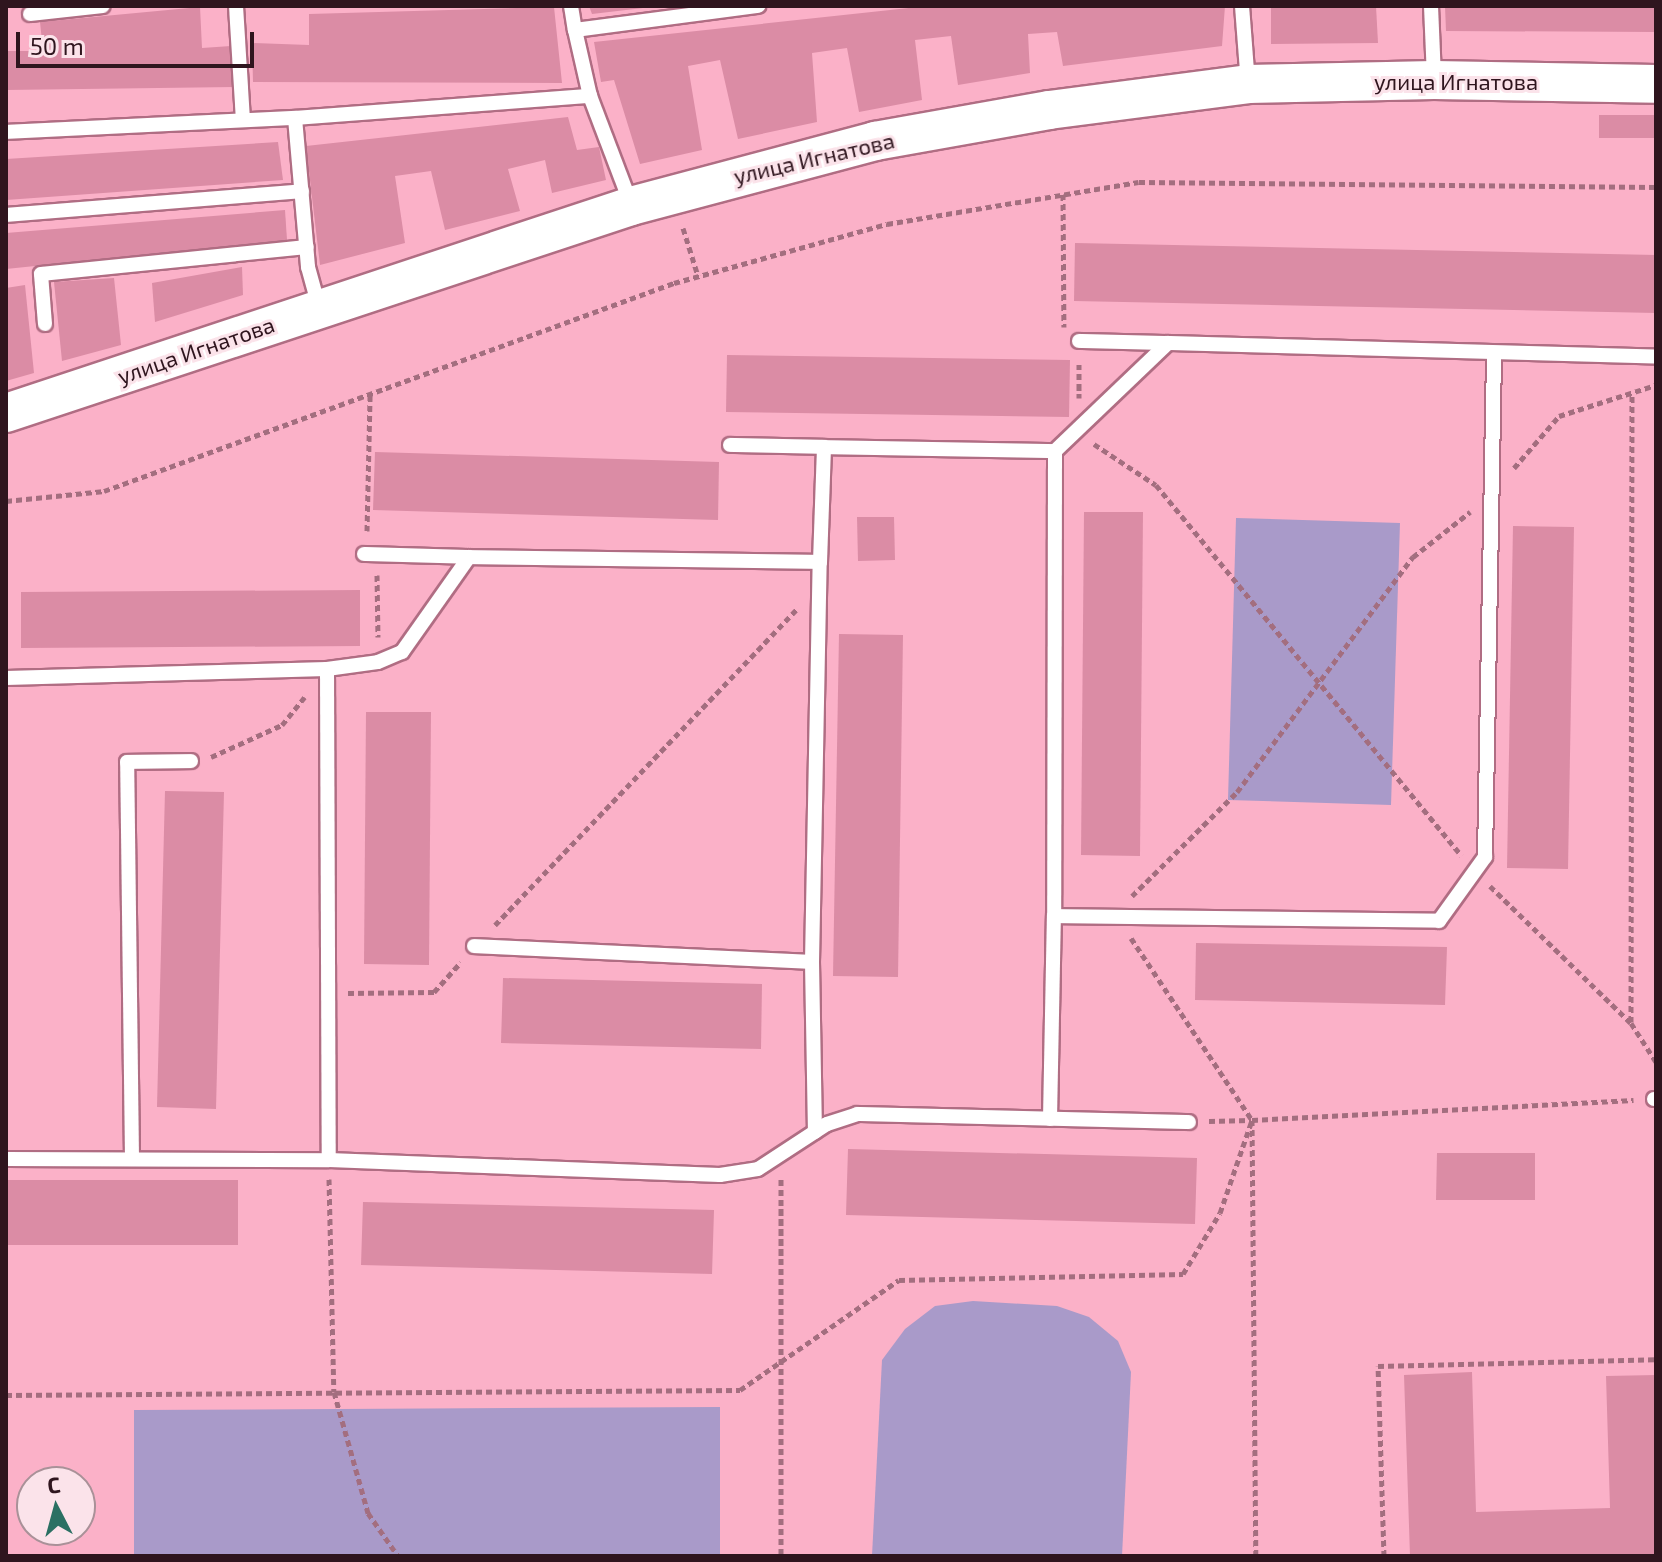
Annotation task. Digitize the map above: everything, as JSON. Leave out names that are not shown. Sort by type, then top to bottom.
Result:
[{"type":"main road","name":"улица Игнатова","points":[[6,413],[631,206],[875,141],[1049,110],[1248,84],[1434,80],[1656,84]]},
{"type":"lane","points":[[30,14],[103,6]]},
{"type":"lane","points":[[236,6],[243,120]]},
{"type":"lane","points":[[571,6],[590,96],[631,206]]},
{"type":"lane","points":[[575,30],[758,6]]},
{"type":"lane","points":[[1242,6],[1248,84]]},
{"type":"lane","points":[[1431,6],[1434,80]]},
{"type":"lane","points":[[6,132],[295,118],[590,96]]},
{"type":"lane","points":[[295,118],[307,247],[319,308]]},
{"type":"lane","points":[[6,215],[302,191]]},
{"type":"lane","points":[[45,324],[41,274],[307,247]]},
{"type":"lane","points":[[1079,341],[1494,355],[1656,357]]},
{"type":"lane","points":[[730,445],[1055,451],[1079,433],[1168,343]]},
{"type":"lane","points":[[1054,916],[1439,921],[1485,857],[1494,355]]},
{"type":"lane","points":[[815,1132],[812,962],[818,586],[824,447]]},
{"type":"lane","points":[[1050,1119],[1054,916],[1055,451]]},
{"type":"lane","points":[[370,555],[820,562]]},
{"type":"lane","points":[[6,678],[327,669],[378,662],[402,652],[469,557]]},
{"type":"lane","points":[[327,669],[329,1160]]},
{"type":"lane","points":[[132,1158],[127,762],[191,761]]},
{"type":"lane","points":[[474,946],[812,962]]},
{"type":"lane","points":[[6,1159],[329,1160],[720,1175],[758,1169],[815,1132],[857,1114],[1189,1122]]},
{"type":"path","points":[[6,501],[104,491],[674,283],[887,224],[1139,182],[1656,187]]},
{"type":"path","points":[[1063,194],[1064,334],[1079,341],[1079,433],[1156,485],[1474,871],[1631,1023],[1656,1062]]},
{"type":"path","points":[[1256,1556],[1252,1120],[1115,917],[1237,792],[1317,680],[1413,557],[1492,494],[1559,416],[1656,385]]},
{"type":"path","points":[[1631,1023],[1632,393]]},
{"type":"path","points":[[370,394],[367,535],[378,662]]},
{"type":"path","points":[[327,993],[434,992],[474,946],[818,586]]},
{"type":"path","points":[[191,761],[225,754],[282,725],[327,669]]},
{"type":"path","points":[[1189,1122],[1655,1099]]},
{"type":"path","points":[[6,1395],[740,1390],[899,1280],[1183,1274],[1220,1213],[1252,1120]]},
{"type":"path","points":[[781,1154],[781,1556]]},
{"type":"path","points":[[329,1160],[334,1392],[368,1513],[398,1556]]},
{"type":"path","points":[[1384,1556],[1378,1366],[1656,1359]]},
{"type":"shaded area","points":[[1236,518],[1400,523],[1391,805],[1228,800]]},
{"type":"shaded area","points":[[973,1301],[1057,1306],[1089,1317],[1118,1341],[1131,1372],[1122,1556],[872,1556],[882,1360],[905,1329],[935,1306]]},
{"type":"shaded area","points":[[720,1407],[720,1556],[134,1556],[134,1410]]},
{"type":"building","points":[[589,6],[643,6],[643,8],[592,14]]},
{"type":"building","points":[[1225,6],[1222,46],[1063,66],[1057,32],[1028,34],[1030,73],[958,85],[951,36],[915,40],[922,100],[859,112],[847,48],[812,53],[817,122],[738,139],[720,60],[688,66],[702,150],[640,164],[614,80],[601,82],[594,42],[918,7]]},
{"type":"building","points":[[1271,6],[1376,6],[1378,43],[1271,44]]},
{"type":"building","points":[[1445,6],[1656,6],[1656,32],[1446,31]]},
{"type":"building","points":[[200,7],[202,48],[231,46],[234,87],[6,90],[6,51],[43,51],[40,22]]},
{"type":"building","points":[[554,7],[562,83],[253,82],[252,43],[309,45],[309,14]]},
{"type":"building","points":[[1599,115],[1656,115],[1656,138],[1599,138]]},
{"type":"building","points":[[568,117],[577,150],[599,147],[606,180],[552,193],[545,160],[508,169],[520,211],[445,230],[431,171],[395,176],[405,243],[320,265],[306,146]]},
{"type":"building","points":[[278,142],[283,180],[6,200],[6,159]]},
{"type":"building","points":[[285,210],[287,240],[6,269],[6,233]]},
{"type":"building","points":[[1075,243],[1656,255],[1656,313],[1074,301]]},
{"type":"building","points":[[242,267],[243,295],[155,322],[152,283]]},
{"type":"building","points":[[114,278],[121,345],[62,361],[54,282]]},
{"type":"building","points":[[25,285],[34,373],[6,381],[6,288]]},
{"type":"building","points":[[727,355],[1070,360],[1069,417],[726,412]]},
{"type":"building","points":[[375,452],[719,462],[718,520],[373,510]]},
{"type":"building","points":[[1084,512],[1143,512],[1140,856],[1081,855]]},
{"type":"building","points":[[857,517],[894,517],[895,560],[858,561]]},
{"type":"building","points":[[1513,526],[1574,527],[1568,869],[1507,868]]},
{"type":"building","points":[[360,590],[360,646],[21,648],[21,592]]},
{"type":"building","points":[[839,634],[903,635],[898,977],[833,976]]},
{"type":"building","points":[[366,712],[431,712],[429,965],[364,964]]},
{"type":"building","points":[[165,791],[224,792],[216,1109],[157,1107]]},
{"type":"building","points":[[1196,943],[1447,947],[1445,1005],[1195,1000]]},
{"type":"building","points":[[503,978],[762,984],[761,1049],[501,1043]]},
{"type":"building","points":[[848,1149],[1197,1158],[1195,1224],[846,1215]]},
{"type":"building","points":[[1437,1153],[1535,1153],[1535,1200],[1436,1200]]},
{"type":"building","points":[[6,1180],[238,1180],[238,1245],[6,1245]]},
{"type":"building","points":[[363,1202],[714,1210],[712,1274],[361,1265]]},
{"type":"building","points":[[1472,1372],[1476,1512],[1610,1508],[1606,1376],[1656,1375],[1656,1556],[1410,1556],[1404,1375]]}]
